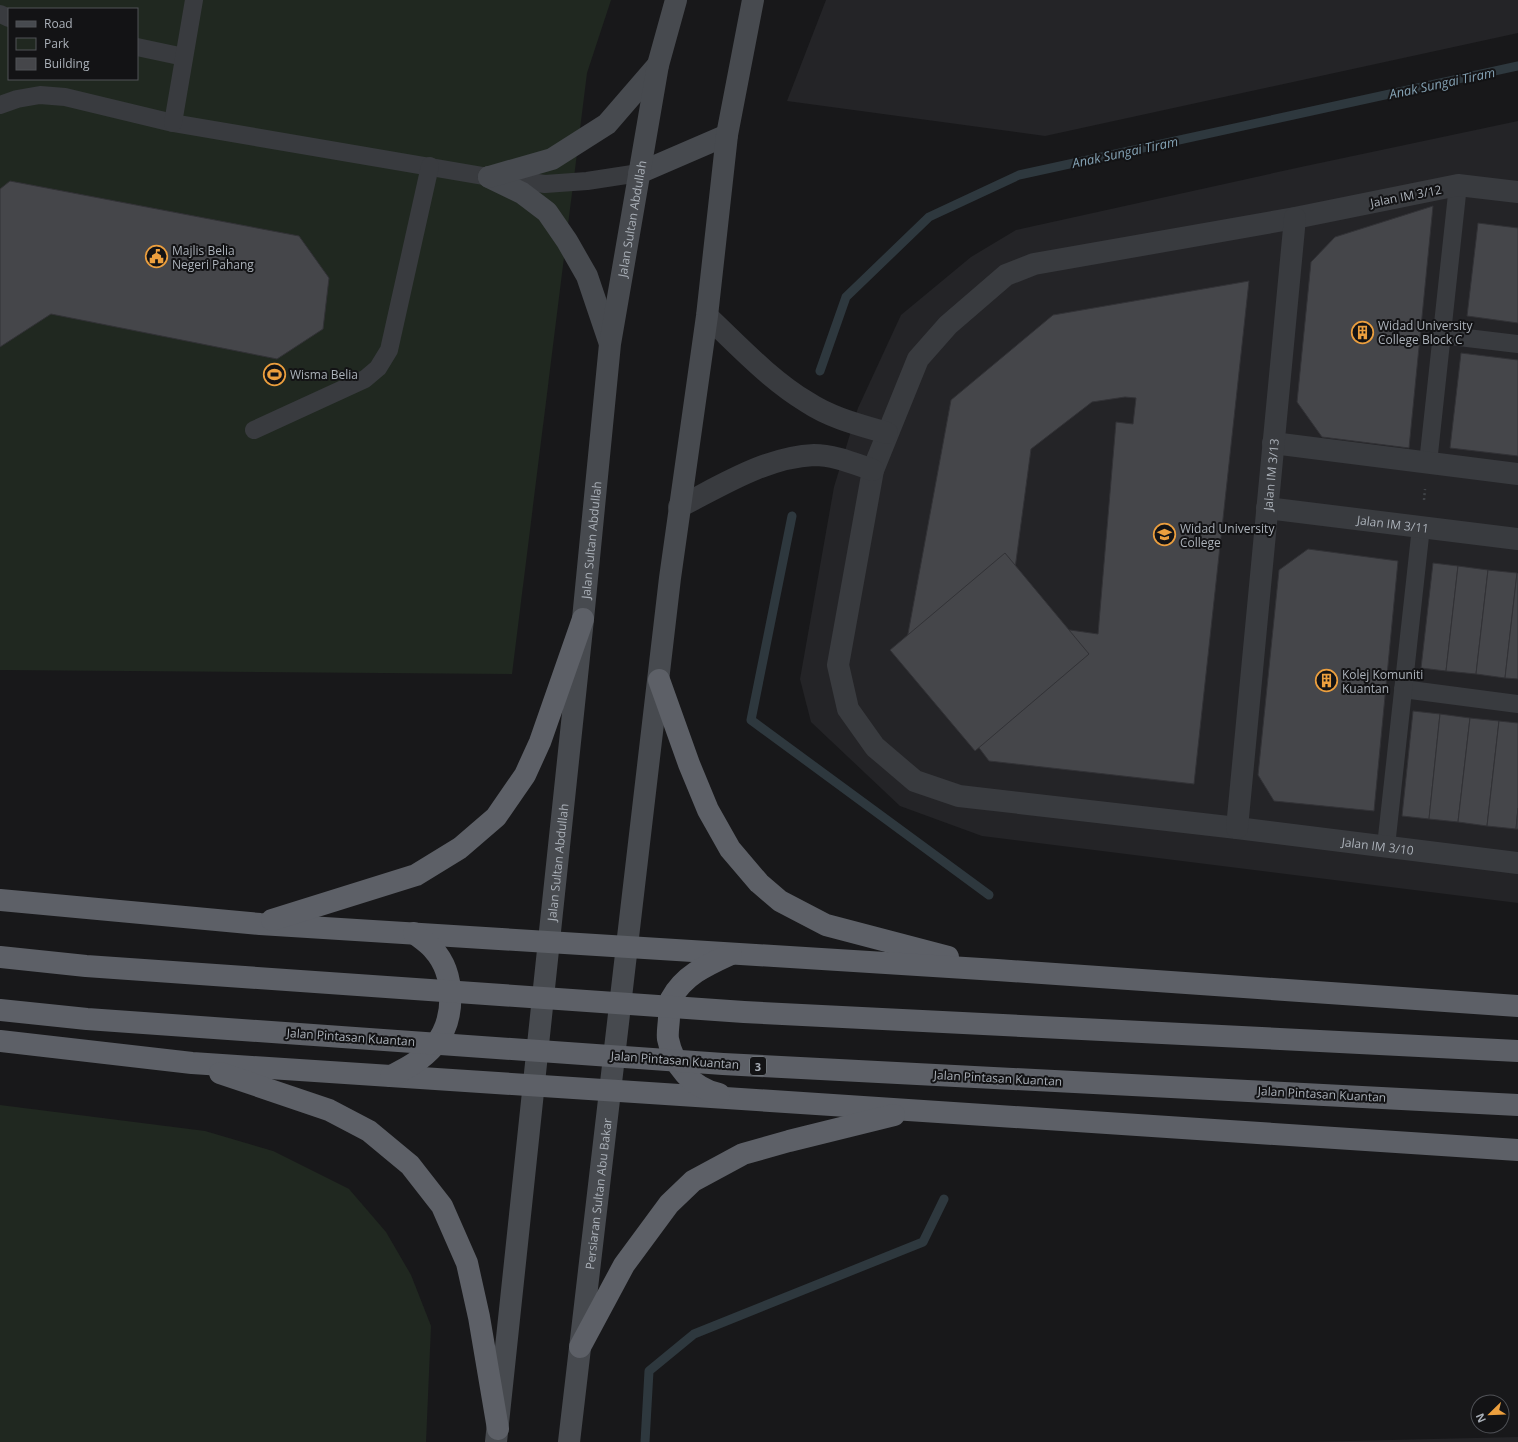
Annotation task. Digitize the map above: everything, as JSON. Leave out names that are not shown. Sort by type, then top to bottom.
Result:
[{"type":"highway","points":[[260,924],[416,875],[460,848],[496,817],[525,775],[540,742],[583,619]]},
{"type":"highway","points":[[659,680],[689,764],[708,810],[730,849],[759,883],[780,900],[826,925],[997,970]]},
{"type":"highway","points":[[0,900],[260,924],[997,970],[1518,1006]]},
{"type":"highway","points":[[391,1076],[416,1063],[435,1045],[447,1023],[451,997],[446,971],[434,949],[414,933]]},
{"type":"highway","points":[[732,953],[697,970],[683,983],[670,1000],[668,1038],[674,1057],[683,1072],[697,1086],[713,1092],[743,1099]]},
{"type":"highway","points":[[0,957],[94,966],[744,1012],[1518,1051]]},
{"type":"highway","name":"Jalan Pintasan Kuantan","points":[[0,1010],[103,1020],[723,1064],[1518,1105]]},
{"type":"highway","points":[[0,1041],[192,1063],[1518,1150]]},
{"type":"highway","points":[[192,1063],[330,1110],[369,1131],[410,1165],[442,1206],[466,1263],[479,1317],[497,1436]]},
{"type":"highway","points":[[580,1347],[624,1265],[669,1204],[693,1181],[743,1154],[914,1110]]},
{"type":"main road","name":"Jalan Sultan Abdullah","points":[[534,1085],[610,344],[658,65],[676,0]]},
{"type":"main road","points":[[628,946],[679,506],[707,316],[727,135],[753,0]]},
{"type":"main road","points":[[489,177],[552,159],[607,124],[658,65]]},
{"type":"main road","points":[[639,173],[727,135]]},
{"type":"main road","points":[[489,177],[522,193],[547,212],[567,241],[587,276],[610,344]]},
{"type":"main road","name":"Persiaran Sultan Abu Bakar","points":[[569,1442],[628,946]]},
{"type":"main road","points":[[497,1436],[534,1085]]},
{"type":"street","name":"Jalan IM 3/12","points":[[873,470],[918,359],[948,324],[1006,275],[1034,264],[1295,218],[1458,185],[1518,192]]},
{"type":"street","name":"Jalan IM 3/13","points":[[1237,828],[1295,218]]},
{"type":"street","points":[[707,316],[773,379],[808,403],[846,421],[887,433]]},
{"type":"street","points":[[1273,443],[1518,474]]},
{"type":"street","points":[[679,506],[761,468],[814,455],[844,460],[873,470]]},
{"type":"street","name":"Jalan IM 3/10","points":[[873,470],[838,664],[848,709],[875,747],[915,781],[959,796],[1237,828],[1518,863]]},
{"type":"street","name":"Jalan IM 3/11","points":[[1267,508],[1518,539]]},
{"type":"lane","points":[[173,123],[194,0]]},
{"type":"lane","points":[[138,47],[184,57]]},
{"type":"lane","points":[[0,105],[17,98],[40,95],[65,97],[173,123],[489,177],[545,184],[639,173]]},
{"type":"lane","points":[[254,430],[365,379],[378,368],[389,350],[430,166]]},
{"type":"lane","points":[[1428,463],[1458,185]]},
{"type":"lane","points":[[1442,335],[1518,344]]},
{"type":"lane","points":[[1386,846],[1421,527]]},
{"type":"lane","points":[[1404,689],[1518,704]]},
{"type":"path","points":[[1421,527],[1428,463]]},
{"type":"shaded area","points":[[826,0],[1518,0],[1518,33],[1045,136],[787,101]]},
{"type":"shaded area","points":[[1518,121],[1518,903],[982,836],[900,806],[811,722],[800,679],[834,487],[858,408],[901,315],[971,257],[1016,230]]},
{"type":"shaded area","points":[[1518,1437],[1518,1442],[1305,1442]]},
{"type":"green space","name":"Wisma Belia","points":[[0,0],[611,0],[587,73],[512,674],[0,670]]},
{"type":"green space","points":[[0,1105],[205,1131],[273,1151],[349,1189],[386,1232],[411,1275],[431,1326],[426,1442],[0,1442]]},
{"type":"building","name":"Majlis Belia Negeri Pahang","points":[[10,181],[299,236],[329,278],[323,329],[277,359],[51,314],[0,347],[0,189]]},
{"type":"building","name":"Widad University College Block C","points":[[1433,206],[1409,448],[1322,437],[1297,402],[1311,262],[1335,237]]},
{"type":"building","points":[[1478,223],[1518,228],[1518,323],[1467,316]]},
{"type":"building","name":"Widad University College","points":[[1249,281],[1194,784],[989,761],[905,650],[951,400],[1053,315]],"holes":[[[1125,397],[1136,398],[1133,424],[1116,422],[1098,634],[1008,621],[1031,449],[1092,402]]]},
{"type":"building","points":[[1461,353],[1518,360],[1518,456],[1450,448]]},
{"type":"building","name":"Kolej Komuniti Kuantan","points":[[1308,549],[1398,561],[1374,811],[1274,801],[1258,775],[1279,570]]},
{"type":"building","points":[[1005,553],[1089,654],[975,751],[890,650]]},
{"type":"building","points":[[1433,563],[1458,566],[1446,671],[1421,668]]},
{"type":"building","points":[[1458,566],[1488,570],[1476,674],[1446,671]]},
{"type":"building","points":[[1488,570],[1517,573],[1505,678],[1476,674]]},
{"type":"building","points":[[1517,573],[1518,574],[1518,679],[1505,678]]},
{"type":"building","points":[[1413,711],[1440,714],[1429,819],[1402,816]]},
{"type":"building","points":[[1440,714],[1470,718],[1458,822],[1429,819]]},
{"type":"building","points":[[1470,718],[1499,721],[1487,826],[1458,822]]},
{"type":"building","points":[[1499,721],[1518,723],[1518,808],[1516,829],[1487,826]]},
{"type":"building","points":[[1518,808],[1518,829],[1516,829]]},
{"type":"waterway","name":"Anak Sungai Tiram","points":[[820,371],[846,297],[929,217],[1019,175],[1518,66]]},
{"type":"waterway","points":[[792,516],[751,720],[989,895]]},
{"type":"waterway","points":[[645,1442],[649,1371],[694,1334],[923,1242],[944,1199]]},
{"type":"place","name":"Majlis Belia Negeri Pahang","points":[[157,257]]},
{"type":"place","name":"Widad University College Block C","points":[[1362,332]]},
{"type":"place","name":"Wisma Belia","points":[[275,374]]},
{"type":"place","name":"Widad University College","points":[[1164,535]]},
{"type":"place","name":"Kolej Komuniti Kuantan","points":[[1327,681]]}]
